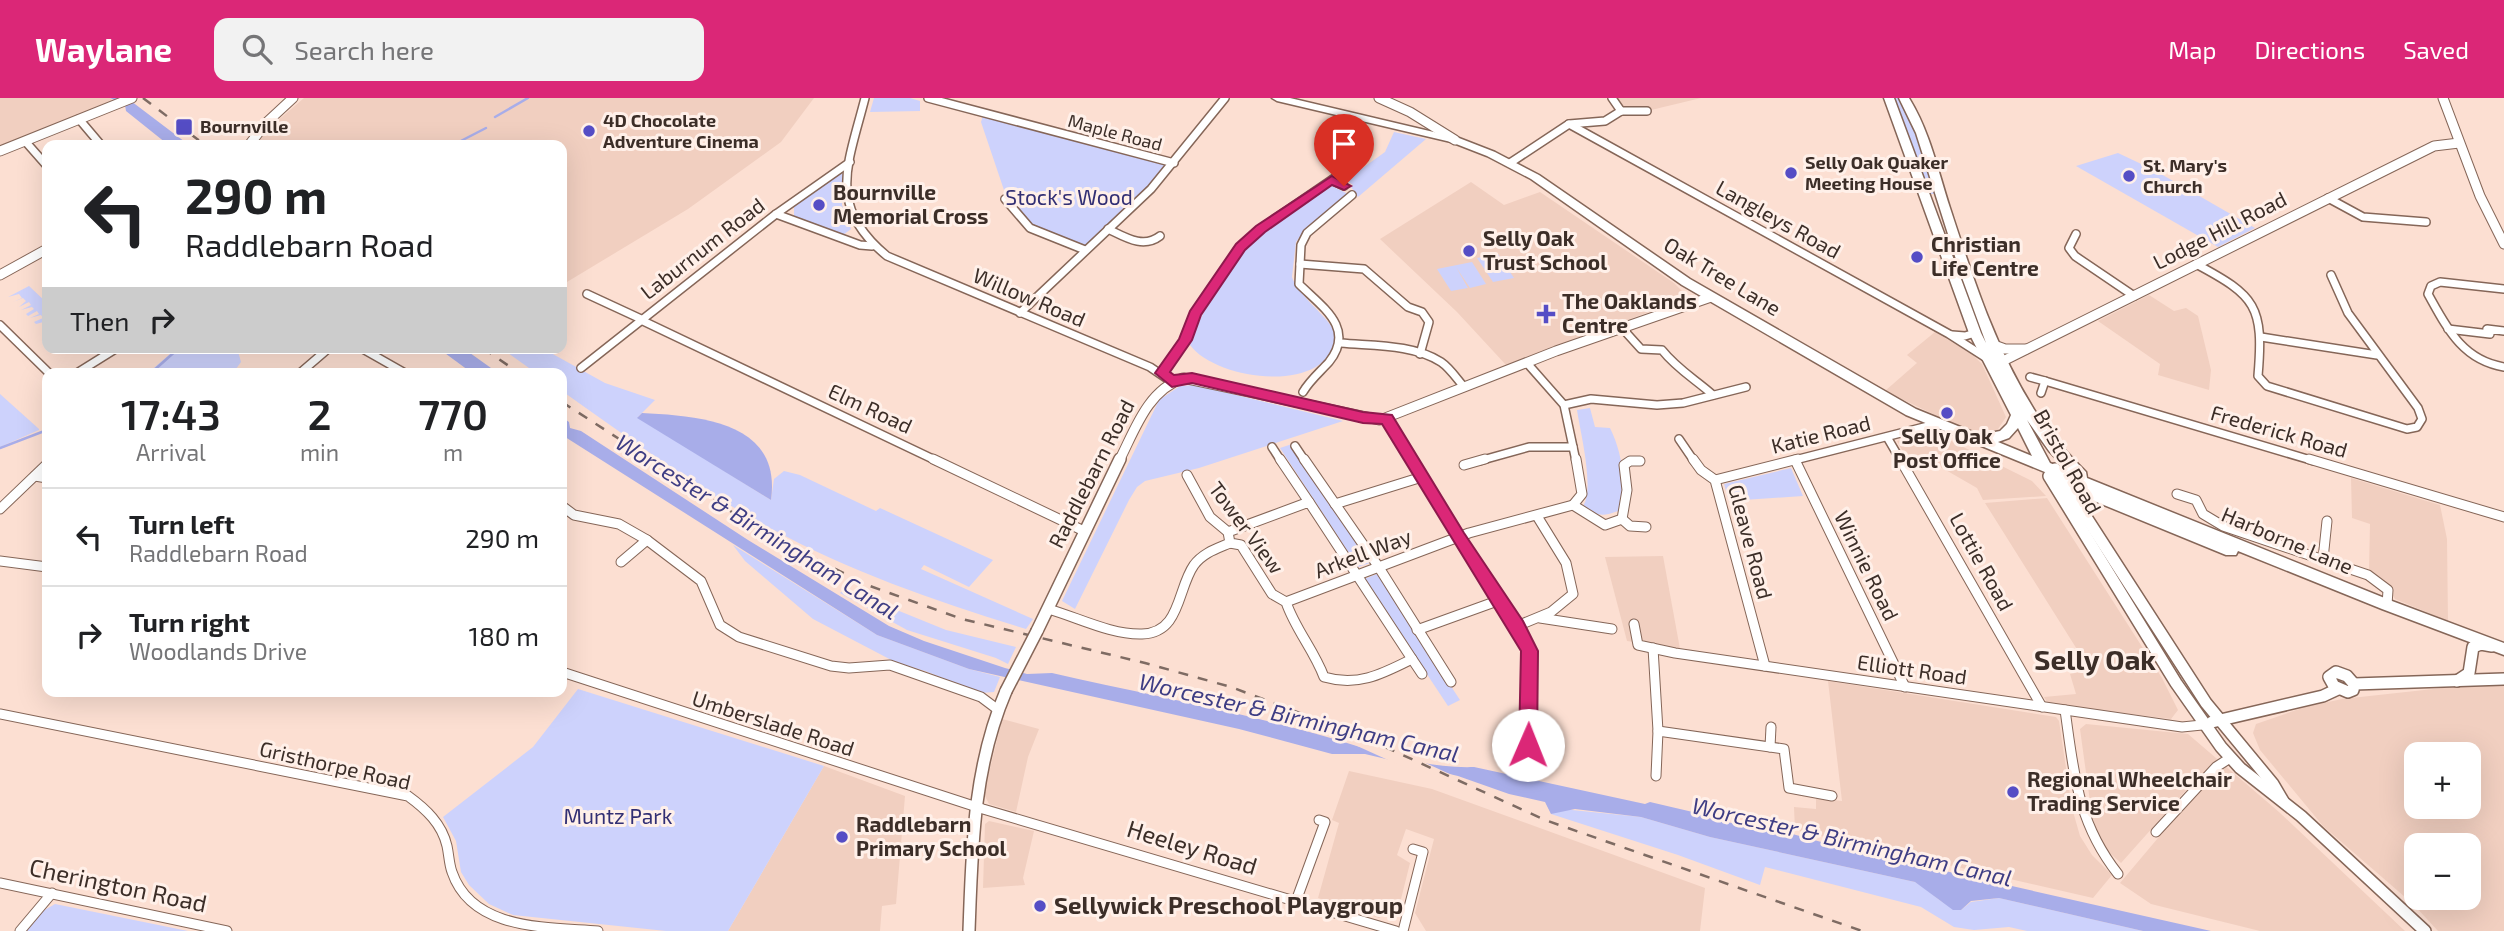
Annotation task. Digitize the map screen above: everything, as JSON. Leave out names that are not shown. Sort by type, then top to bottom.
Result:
[{"type":"highway","points":[[1277,98],[1455,140]]},
{"type":"highway","name":"Bristol Road","points":[[1889,98],[1975,333],[1995,360],[2021,412]]},
{"type":"highway","name":"Bristol Road","points":[[1904,98],[1918,123],[1947,216],[1994,345],[1995,360]]},
{"type":"highway","name":"Oak Tree Lane","points":[[1455,140],[1510,163],[1654,262],[1903,408],[2053,473]]},
{"type":"highway","points":[[1935,225],[1937,219],[1929,197],[1941,197]]},
{"type":"highway","points":[[1944,250],[1951,249],[1945,222],[1947,216]]},
{"type":"highway","points":[[1972,438],[2005,436],[2013,428],[2021,412]]},
{"type":"highway","points":[[2021,412],[2033,430],[2053,473]]},
{"type":"highway","points":[[2021,412],[2086,482]]},
{"type":"highway","name":"Harborne Lane","points":[[2053,473],[2215,528],[2387,605],[2499,647]]},
{"type":"highway","name":"Harborne Lane","points":[[2053,473],[2223,548],[2504,659]]},
{"type":"street","points":[[0,151],[132,98]]},
{"type":"street","points":[[253,140],[266,122],[293,98]]},
{"type":"street","points":[[850,162],[865,98]]},
{"type":"street","name":"Maple Road","points":[[928,98],[1174,163]]},
{"type":"street","points":[[1020,313],[1174,163],[1226,98]]},
{"type":"street","name":"Oak Tree Lane","points":[[1379,98],[1410,112],[1455,140]]},
{"type":"street","points":[[1612,98],[1621,111]]},
{"type":"street","points":[[2443,98],[2480,196],[2504,244]]},
{"type":"street","points":[[1510,163],[1569,124],[1615,118],[1621,111],[1647,111]]},
{"type":"street","points":[[79,120],[97,140]]},
{"type":"street","points":[[1590,135],[1592,122]]},
{"type":"street","name":"Langleys Road","points":[[1569,124],[1995,360]]},
{"type":"street","points":[[25,141],[42,160]]},
{"type":"street","name":"Lodge Hill Road","points":[[1995,360],[2029,349],[2429,149],[2461,147]]},
{"type":"street","name":"Laburnum Road","points":[[581,368],[776,214],[850,162]]},
{"type":"street","name":"Willow Road","points":[[850,162],[847,208],[856,228],[872,246],[887,256],[1162,373],[1172,382]]},
{"type":"street","points":[[1162,373],[1185,340],[1195,314],[1241,247],[1260,229],[1340,174]]},
{"type":"street","points":[[1332,180],[1344,186]]},
{"type":"street","points":[[1303,393],[1312,377],[1333,358],[1341,343],[1338,325],[1299,284],[1301,245],[1307,233],[1352,195]]},
{"type":"street","points":[[2328,198],[2363,217],[2426,222]]},
{"type":"street","points":[[1004,199],[1030,229],[1085,250]]},
{"type":"street","name":"Willow Road","points":[[776,214],[860,245],[872,246]]},
{"type":"street","points":[[1108,229],[1145,244],[1154,243],[1160,236]]},
{"type":"street","points":[[2076,234],[2069,248],[2075,257],[2134,296]]},
{"type":"street","points":[[0,275],[42,252]]},
{"type":"street","points":[[1300,264],[1364,269],[1374,275],[1408,307],[1422,313],[1429,322],[1420,354]]},
{"type":"street","points":[[2196,264],[2247,296],[2260,337],[2258,376],[2267,386],[2407,429],[2417,427],[2421,419],[2418,408],[2348,313],[2331,275]]},
{"type":"street","points":[[2504,289],[2448,282],[2431,286],[2428,294],[2448,329],[2467,354],[2491,366],[2504,367]]},
{"type":"street","name":"Elm Road","points":[[587,294],[1084,531]]},
{"type":"street","points":[[1172,382],[1192,378],[1363,418],[1387,419],[1527,362],[1699,303],[1711,296]]},
{"type":"street","points":[[0,325],[44,368]]},
{"type":"street","points":[[1622,328],[1641,349],[1661,350],[1678,370],[1689,374],[1713,395]]},
{"type":"street","points":[[2448,329],[2490,334],[2487,329],[2504,331]]},
{"type":"street","points":[[1949,334],[1965,336],[1975,333]]},
{"type":"street","points":[[2260,337],[2377,355]]},
{"type":"street","points":[[1341,343],[1420,354],[1443,364],[1464,387]]},
{"type":"street","points":[[1994,345],[2005,349],[2029,349]]},
{"type":"street","points":[[85,368],[107,354]]},
{"type":"street","points":[[306,368],[322,354]]},
{"type":"street","points":[[371,354],[396,368]]},
{"type":"street","points":[[1527,362],[1564,405],[1582,494],[1573,505],[1605,525],[1622,519]]},
{"type":"street","name":"Frederick Road","points":[[2030,377],[2504,517]]},
{"type":"street","points":[[2041,393],[2045,381]]},
{"type":"street","name":"Raddlebarn Road","points":[[969,931],[974,807],[997,709],[1152,398],[1172,382]]},
{"type":"street","points":[[1564,405],[1604,399],[1657,405],[1684,403],[1746,387]]},
{"type":"street","points":[[1387,419],[1458,537],[1517,626],[1529,651],[1528,745]]},
{"type":"street","name":"Katie Road","points":[[1715,480],[1936,424]]},
{"type":"street","name":"Lottie Road","points":[[1887,437],[2042,707]]},
{"type":"street","name":"Gleave Road","points":[[1679,439],[1701,470],[1715,480],[1765,666]]},
{"type":"street","points":[[1295,446],[1378,566],[1451,682]]},
{"type":"street","points":[[1272,447],[1422,674]]},
{"type":"street","points":[[1464,465],[1529,447],[1573,447]]},
{"type":"street","name":"Winnie Road","points":[[1795,460],[1905,687]]},
{"type":"street","points":[[1622,519],[1626,490],[1624,465],[1630,461],[1640,461]]},
{"type":"street","points":[[0,509],[42,469]]},
{"type":"street","name":"Bristol Road","points":[[2053,473],[2219,721],[2273,784],[2283,802]]},
{"type":"street","name":"Bristol Road","points":[[2053,473],[2103,567],[2202,724],[2230,758],[2259,785],[2283,802],[2425,931]]},
{"type":"street","points":[[35,475],[42,477]]},
{"type":"street","name":"Tower View","points":[[1187,475],[1213,521],[1222,531],[1228,532],[1230,543],[1241,545],[1272,594],[1286,602],[1294,625],[1319,664],[1324,677],[1349,685],[1412,659]]},
{"type":"street","points":[[1335,504],[1422,477]]},
{"type":"street","points":[[2177,494],[2196,500],[2215,528],[2223,548]]},
{"type":"street","points":[[1228,532],[1311,504]]},
{"type":"street","name":"Arkell Way","points":[[1286,602],[1458,537],[1573,505]]},
{"type":"street","points":[[567,510],[574,515],[619,524],[647,540],[701,581],[720,625],[739,637],[831,666],[849,668],[890,665],[981,697],[997,709]]},
{"type":"street","points":[[1517,626],[1540,618],[1573,594],[1574,583],[1555,542],[1537,516]]},
{"type":"street","points":[[1622,519],[1630,526],[1646,527]]},
{"type":"street","points":[[2323,559],[2328,521]]},
{"type":"street","points":[[2215,528],[2323,559],[2381,583],[2388,590],[2387,605]]},
{"type":"street","points":[[620,564],[647,540]]},
{"type":"street","points":[[1048,609],[1139,634],[1154,632],[1173,619],[1186,581],[1201,557],[1230,543]]},
{"type":"street","points":[[0,561],[42,566]]},
{"type":"street","points":[[1417,630],[1500,600]]},
{"type":"street","points":[[1540,618],[1612,629]]},
{"type":"street","points":[[1634,624],[1637,645],[1653,648],[1658,731],[1656,776]]},
{"type":"street","points":[[2455,682],[2469,673],[2473,647],[2481,644],[2499,647]]},
{"type":"street","name":"Elliott Road","points":[[1653,648],[2182,727],[2202,724]]},
{"type":"street","points":[[2202,724],[2323,696],[2338,689],[2329,680],[2332,673],[2344,675],[2354,684],[2504,680]]},
{"type":"street","name":"Umberslade Road","points":[[567,675],[974,807]]},
{"type":"street","points":[[2065,710],[2085,826],[2098,851],[2118,874]]},
{"type":"street","name":"Gristhorpe Road","points":[[0,714],[408,796],[427,810],[443,832],[452,875],[470,903],[488,915],[516,927],[598,931]]},
{"type":"street","points":[[1770,747],[1771,727]]},
{"type":"street","points":[[1658,731],[1784,749],[1789,788],[1832,796]]},
{"type":"street","points":[[2156,832],[2216,767],[2230,758]]},
{"type":"street","name":"Heeley Road","points":[[974,807],[1396,931]]},
{"type":"street","points":[[1296,901],[1325,822],[1319,820]]},
{"type":"street","points":[[1403,931],[1423,852],[1413,849]]},
{"type":"street","name":"Cherington Road","points":[[0,883],[226,931]]},
{"type":"street","points":[[20,931],[52,893]]},
{"type":"shaded area","points":[[0,98],[110,98],[114,102],[0,147]]},
{"type":"shaded area","points":[[110,98],[127,98],[182,140],[162,140],[126,111],[125,105]]},
{"type":"shaded area","points":[[304,98],[814,98],[781,142],[688,209],[567,282],[567,140],[260,140]]},
{"type":"shaded area","points":[[1612,98],[1701,98],[1647,111],[1621,111]]},
{"type":"shaded area","points":[[1471,182],[1504,205],[1540,192],[1674,283],[1686,295],[1684,299],[1506,365],[1457,312],[1380,239]]},
{"type":"shaded area","points":[[2149,295],[2174,311],[2186,308],[2198,316],[2211,370],[2209,390],[2158,375],[2160,364],[2098,321]]},
{"type":"shaded area","points":[[1935,332],[1972,354],[1982,364],[2006,417],[1996,432],[1983,434],[1960,427],[1885,391],[1917,363],[1907,355]]},
{"type":"shaded area","points":[[446,354],[471,354],[491,368],[465,368]]},
{"type":"shaded area","points":[[642,413],[711,421],[732,428],[750,439],[764,454],[771,474],[771,500],[637,418]]},
{"type":"shaded area","points":[[567,421],[570,428],[581,431],[748,540],[889,626],[924,641],[1005,668],[1027,674],[1052,673],[1216,709],[1413,761],[1474,767],[1645,804],[1650,802],[1769,831],[1774,829],[1843,848],[2211,931],[2143,931],[1999,898],[1971,901],[1961,910],[1953,910],[1915,882],[1710,837],[1641,817],[1575,809],[1551,814],[1545,802],[1509,794],[1458,776],[1365,754],[1332,754],[1239,729],[969,669],[877,635],[567,438]]},
{"type":"shaded area","points":[[1931,431],[2032,481],[2046,496],[1983,500],[1977,488],[1937,465],[1911,466],[1897,441]]},
{"type":"shaded area","points":[[2351,478],[2440,505],[2447,539],[2448,621],[2395,599],[2384,580],[2369,570],[2370,524],[2352,518]]},
{"type":"shaded area","points":[[2047,498],[2162,678],[2178,710],[2171,719],[2048,704],[2044,697],[2076,694],[2070,674],[2090,670],[1985,503]]},
{"type":"shaded area","points":[[1663,556],[1680,649],[1627,641],[1605,557]]},
{"type":"shaded area","points":[[1828,681],[2056,717],[2059,721],[2072,808],[2080,836],[2092,855],[2112,875],[2093,898],[1795,830],[1794,807],[1816,809],[1816,798],[1842,801]]},
{"type":"shaded area","points":[[2488,683],[2504,684],[2504,931],[2438,931],[2419,910],[2481,910],[2481,833],[2404,833],[2404,896],[2323,826],[2260,750],[2253,733],[2256,724],[2305,707],[2342,699]]},
{"type":"shaded area","points":[[1002,719],[1039,729],[1028,757],[1016,812],[989,804],[984,794]]},
{"type":"shaded area","points":[[2086,724],[2188,734],[2279,812],[2405,931],[2260,931],[2151,904],[2120,883],[2196,793],[2188,788],[2121,863],[2103,847],[2092,816],[2080,729]]},
{"type":"shaded area","name":"Raddlebarn Primary School","points":[[824,766],[905,796],[896,904],[882,906],[880,931],[728,931]]},
{"type":"shaded area","points":[[1349,771],[1432,789],[1705,888],[1700,931],[1426,931],[1415,913],[1434,839],[1406,829],[1397,855],[1410,863],[1399,907],[1379,918],[1318,898],[1339,823],[1332,820]]},
{"type":"shaded area","points":[[989,821],[1034,831],[1023,878],[1025,885],[983,888],[985,824]]},
{"type":"green space","points":[[874,98],[910,98],[920,101],[920,111],[870,112]]},
{"type":"green space","points":[[1891,98],[1899,98],[1912,121],[1936,194],[1926,194]]},
{"type":"green space","name":"Stock's Wood","points":[[984,112],[1170,166],[1085,248],[1032,227],[1007,199],[981,122]]},
{"type":"green space","points":[[1394,132],[1426,139],[1358,197],[1351,187],[1353,185],[1346,180],[1385,152]]},
{"type":"green space","points":[[2118,153],[2154,170],[2255,228],[2218,247],[2076,166]]},
{"type":"green space","points":[[836,173],[843,174],[842,205],[851,229],[843,235],[794,216],[794,207]]},
{"type":"green space","points":[[1332,186],[1348,194],[1308,226],[1296,242],[1292,277],[1301,293],[1334,330],[1335,336],[1329,355],[1314,368],[1294,375],[1271,376],[1246,374],[1223,367],[1204,357],[1190,345],[1193,335],[1235,263],[1252,243],[1270,228]]},
{"type":"green space","points":[[1498,254],[1514,278],[1493,282],[1477,258]]},
{"type":"green space","points":[[1472,262],[1486,284],[1470,288],[1456,267],[1468,288],[1451,291],[1437,269]]},
{"type":"green space","points":[[29,286],[42,298],[42,316],[30,318],[39,314],[37,311],[28,316],[26,314],[34,309],[32,307],[21,310],[31,305],[29,302],[19,307],[26,301],[23,298],[13,302],[22,298],[19,294],[8,297]]},
{"type":"green space","points":[[170,354],[239,354],[241,362],[237,368],[154,368]]},
{"type":"green space","points":[[509,354],[553,354],[605,383],[655,400],[638,417],[771,500],[774,479],[784,471],[800,475],[876,511],[880,508],[993,560],[969,587],[924,565],[921,569],[1033,619],[1026,629],[993,619],[895,585],[801,544],[743,513],[690,480],[567,395],[567,368],[529,368]]},
{"type":"green space","points":[[1195,385],[1343,421],[1199,468],[1145,481],[1137,487],[1129,500],[1075,609],[1062,601],[1159,400],[1180,386]]},
{"type":"green space","points":[[0,394],[39,429],[39,430],[0,447]]},
{"type":"green space","points":[[1590,408],[1595,427],[1610,428],[1620,458],[1622,479],[1618,511],[1608,514],[1595,514],[1583,506],[1588,487],[1577,410]]},
{"type":"green space","points":[[1292,444],[1370,563],[1358,567],[1280,448]]},
{"type":"green space","points":[[1791,468],[1803,496],[1729,501],[1724,484]]},
{"type":"green space","points":[[733,545],[877,635],[969,669],[1000,677],[994,692],[980,693],[897,663],[813,619],[745,561]]},
{"type":"green space","points":[[1377,574],[1460,700],[1448,706],[1364,579]]},
{"type":"green space","points":[[845,589],[946,630],[1016,647],[1008,664],[907,630],[840,593]]},
{"type":"green space","name":"Muntz Park","points":[[578,689],[824,766],[728,931],[666,931],[513,915],[489,904],[469,885],[461,872],[456,841],[443,817],[533,747]]},
{"type":"green space","points":[[1562,809],[1641,817],[1710,837],[1915,882],[1953,908],[1961,910],[1971,902],[1999,898],[2143,931],[2027,931],[2009,927],[1974,930],[1954,927],[1921,907],[1765,867],[1760,885],[1551,814]]},
{"type":"green space","points":[[55,904],[188,931],[25,931],[43,911]]},
{"type":"pier","points":[[1355,745],[1406,754],[1478,787],[1399,765]]},
{"type":"waterway","points":[[495,117],[528,98]]},
{"type":"waterway","points":[[463,140],[486,128]]},
{"type":"waterway","points":[[157,368],[172,354]]},
{"type":"waterway","points":[[0,448],[42,432]]},
{"type":"railway","points":[[143,98],[198,140]]},
{"type":"railway","points":[[492,354],[512,368]]},
{"type":"railway","points":[[567,405],[769,536],[870,586],[962,619],[1145,663],[1231,687],[1361,736],[1545,820],[1862,931]]},
{"type":"place","name":"Bournville","points":[[184,127]]},
{"type":"place","name":"4D Chocolate Adventure Cinema","points":[[589,131]]},
{"type":"place","name":"Selly Oak Quaker Meeting House","points":[[1791,173]]},
{"type":"place","name":"St. Mary's Church","points":[[2129,176]]},
{"type":"place","name":"Bournville Memorial Cross","points":[[819,205]]},
{"type":"place","name":"Selly Oak Trust School","points":[[1469,251]]},
{"type":"place","name":"Christian Life Centre","points":[[1917,257]]},
{"type":"place","name":"The Oaklands Centre","points":[[1546,314]]},
{"type":"place","name":"Selly Oak Post Office","points":[[1947,413]]},
{"type":"place","name":"Regional Wheelchair Trading Service","points":[[2013,792]]},
{"type":"place","name":"Raddlebarn Primary School","points":[[842,837]]},
{"type":"place","name":"Sellywick Preschool Playgroup","points":[[1040,906]]},
{"type":"district","name":"Selly Oak","points":[[2095,660]]},
{"type":"route","points":[[1344,186],[1332,180],[1260,229],[1241,247],[1195,314],[1185,340],[1162,373],[1172,382],[1192,378],[1363,418],[1387,419],[1458,537],[1517,626],[1529,651],[1528,745]]},
{"type":"water label","name":"Worcester & Birmingham Canal","points":[[757,527]]},
{"type":"water label","name":"Worcester & Birmingham Canal","points":[[1299,718]]},
{"type":"water label","name":"Worcester & Birmingham Canal","points":[[1852,842]]}]
